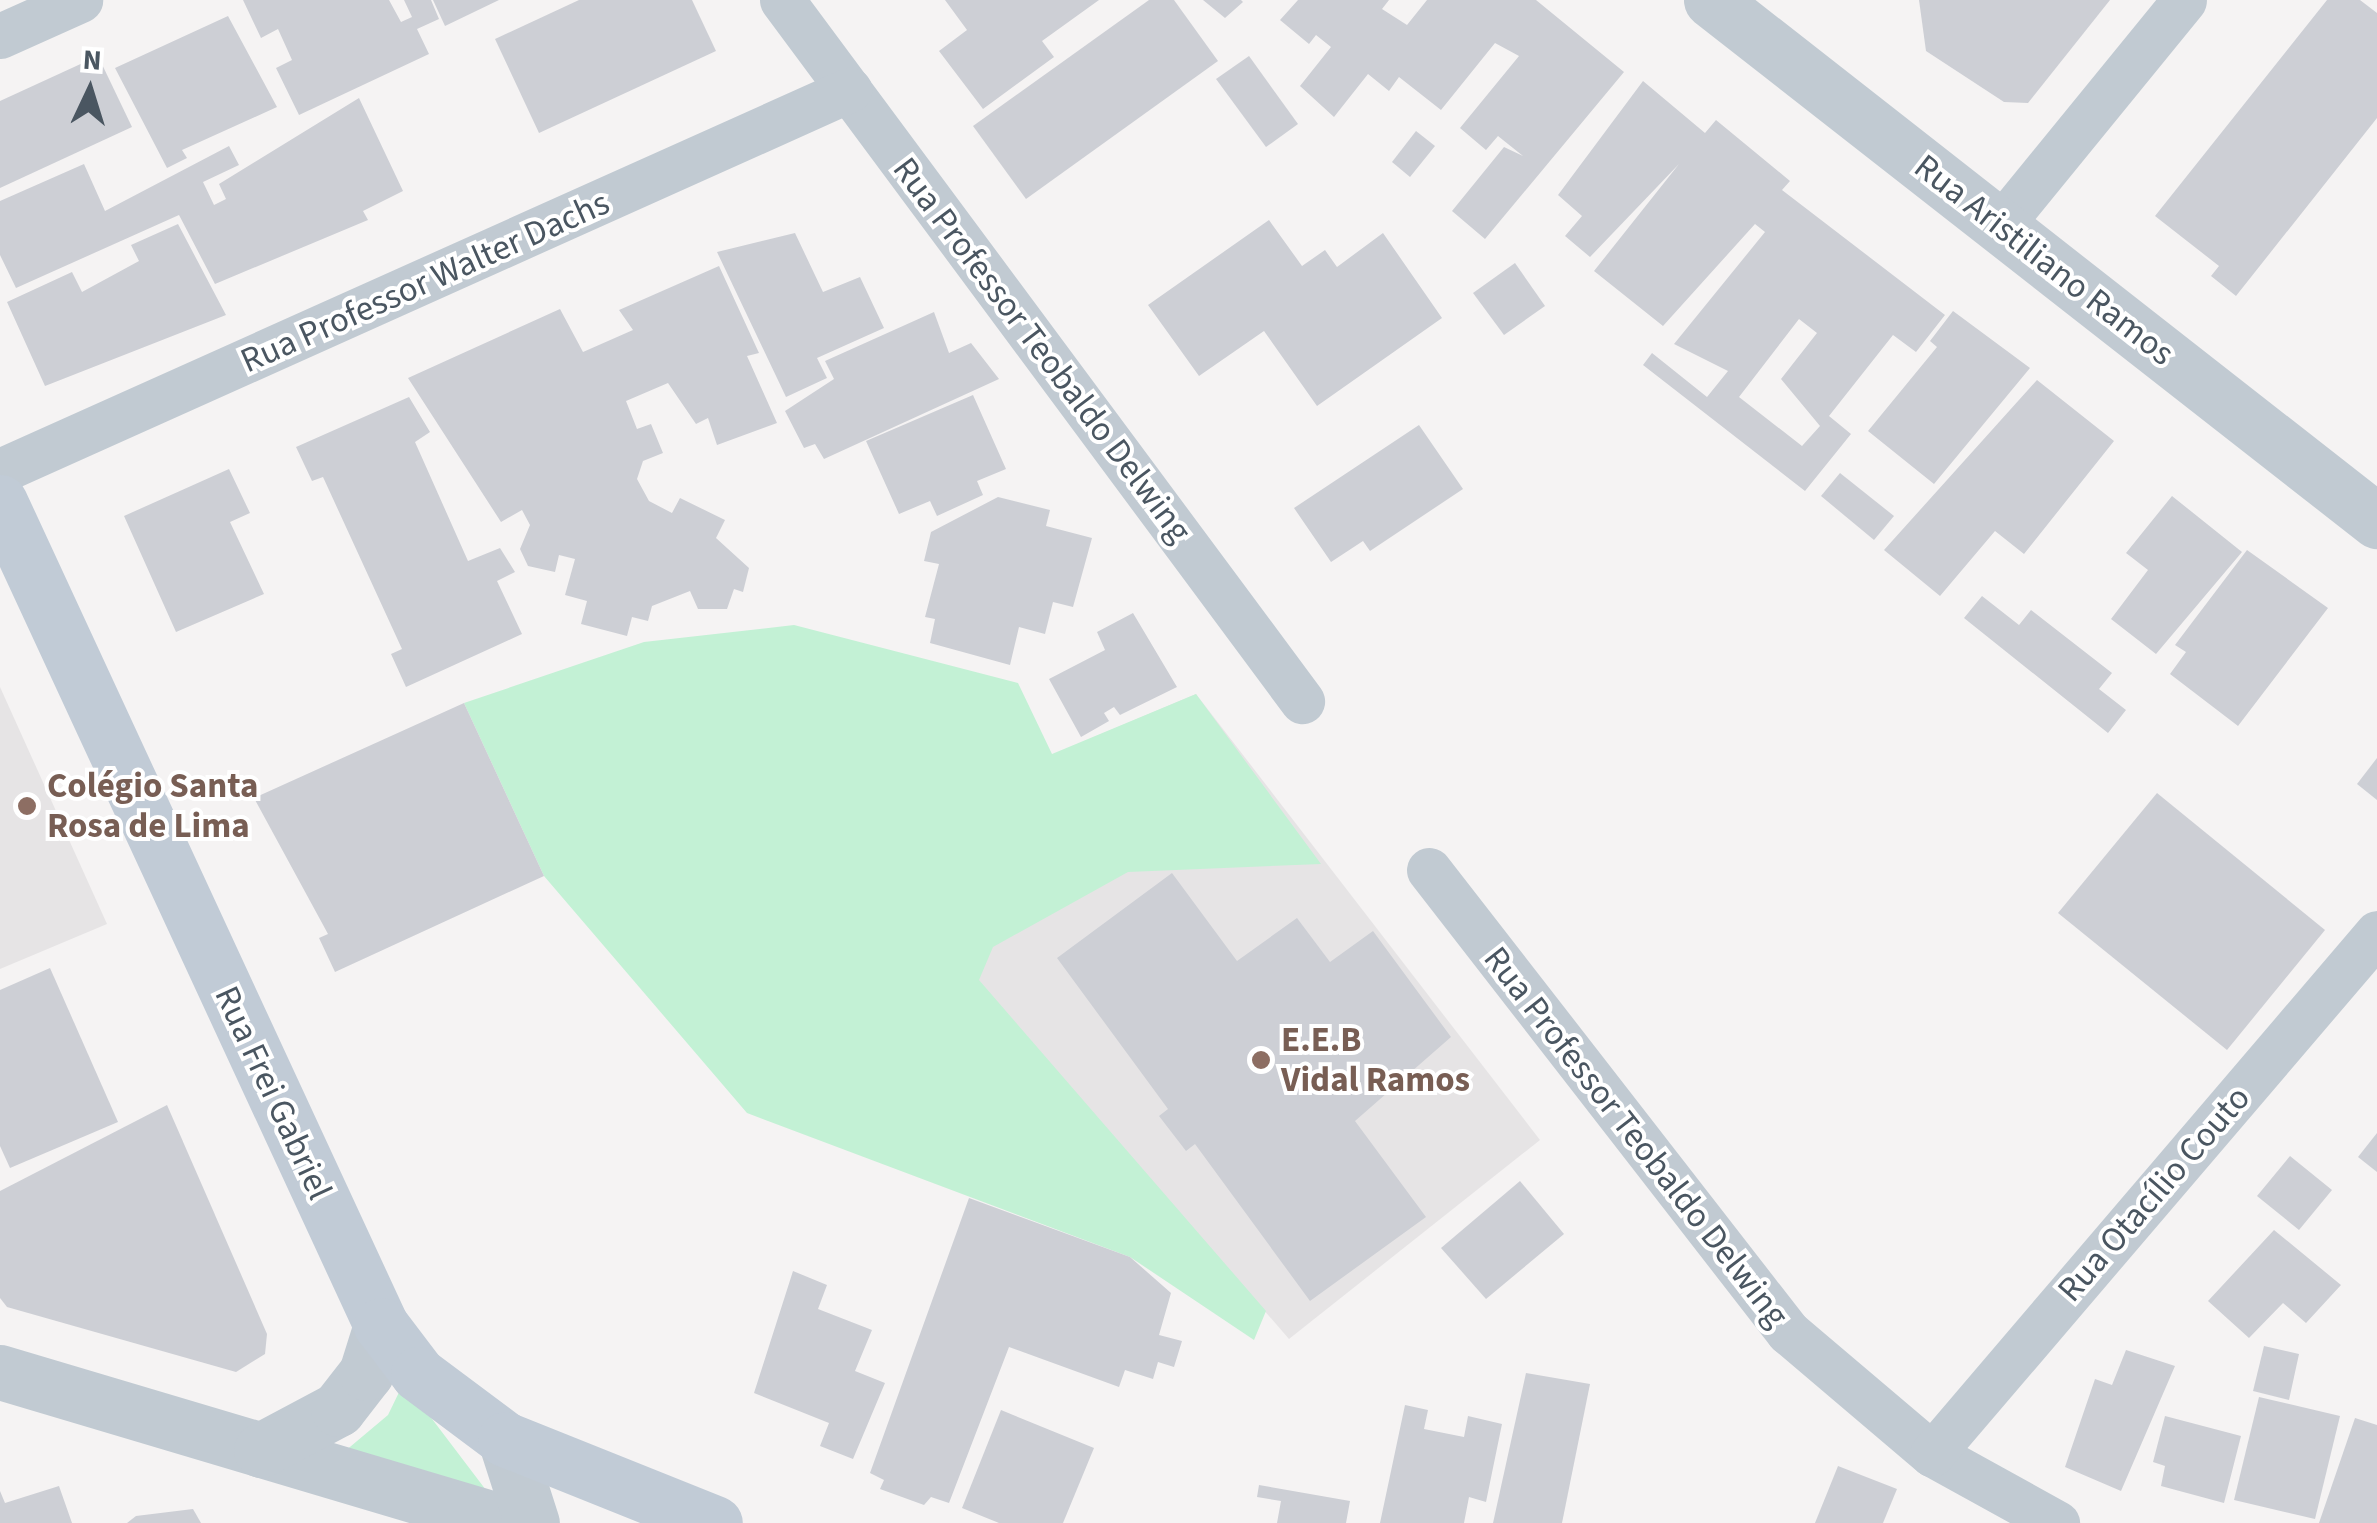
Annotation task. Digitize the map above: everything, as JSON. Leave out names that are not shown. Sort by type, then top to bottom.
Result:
[{"type":"main road","name":"Rua Frei Gabriel","points":[[0,502],[380,1325],[418,1374],[505,1440],[714,1523]]},
{"type":"street","points":[[0,36],[80,0]]},
{"type":"street","name":"Rua Professor Teobaldo Delwing","points":[[782,0],[1302,701]]},
{"type":"street","name":"Rua Aristiliano Ramos","points":[[1711,0],[2377,521]]},
{"type":"street","points":[[2000,226],[2184,0]]},
{"type":"street","name":"Rua Professor Walter Dachs","points":[[0,472],[850,90]]},
{"type":"street","name":"Rua Professor Teobaldo Delwing","points":[[1428,870],[1766,1306],[1856,1398],[1932,1454],[2057,1523]]},
{"type":"street","name":"Rua Otacílio Couto","points":[[1932,1454],[2377,933]]},
{"type":"street","points":[[261,1450],[338,1409],[366,1373],[380,1325]]},
{"type":"street","points":[[0,1372],[507,1523]]},
{"type":"street","points":[[505,1440],[532,1523]]},
{"type":"shaded area","name":"Colégio Santa Rosa de Lima","points":[[0,687],[107,924],[0,969]]},
{"type":"shaded area","name":"E.E.B Vidal Ramos","points":[[1196,694],[1540,1140],[1289,1339],[978,980],[1052,755]]},
{"type":"green space","points":[[794,625],[1018,683],[1052,754],[1196,694],[1321,864],[1128,872],[993,947],[979,980],[1266,1311],[1254,1340],[1130,1257],[747,1113],[544,876],[464,703],[644,642]]},
{"type":"green space","points":[[404,1382],[492,1498],[338,1457],[388,1415]]},
{"type":"building","points":[[243,0],[389,0],[401,22],[412,17],[404,0],[431,0],[439,19],[417,29],[429,54],[299,115],[276,68],[292,60],[278,29],[261,38]]},
{"type":"building","points":[[433,0],[499,0],[445,26]]},
{"type":"building","points":[[579,0],[692,0],[716,51],[539,133],[495,39]]},
{"type":"building","points":[[945,0],[1099,0],[1042,41],[1054,57],[983,109],[939,51],[967,30]]},
{"type":"building","points":[[1149,0],[1174,0],[1218,61],[1026,199],[973,126]]},
{"type":"building","points":[[1203,0],[1241,0],[1243,2],[1225,18]]},
{"type":"building","points":[[1298,0],[1389,0],[1382,9],[1407,25],[1427,0],[1536,0],[1624,72],[1485,239],[1452,211],[1504,147],[1523,156],[1498,136],[1486,150],[1460,128],[1519,56],[1495,43],[1441,110],[1399,77],[1389,91],[1368,74],[1334,117],[1300,86],[1331,47],[1316,35],[1309,44],[1280,20]]},
{"type":"building","points":[[1919,0],[2110,0],[2028,103],[2004,102],[1926,51]]},
{"type":"building","points":[[2327,0],[2360,0],[2377,13],[2377,118],[2236,296],[2211,276],[2219,266],[2155,216]]},
{"type":"building","points":[[228,16],[277,107],[182,150],[187,158],[167,168],[115,68]]},
{"type":"building","points":[[98,56],[132,127],[0,188],[0,101]]},
{"type":"building","points":[[1249,56],[1298,124],[1266,147],[1216,79]]},
{"type":"building","points":[[1643,81],[1705,133],[1716,120],[1790,181],[1782,190],[1945,315],[1916,352],[1893,335],[1829,416],[1851,434],[1805,491],[1643,365],[1652,353],[1707,397],[1728,371],[1674,344],[1765,232],[1755,224],[1663,326],[1594,271],[1679,164],[1590,257],[1565,236],[1582,216],[1558,195]],"holes":[[[1799,319],[1817,333],[1781,379],[1820,426],[1802,446],[1739,397]]]},
{"type":"building","points":[[359,98],[403,191],[363,211],[368,220],[215,284],[179,215],[16,288],[0,255],[0,201],[84,164],[105,211],[229,146],[239,165],[203,182],[214,205],[226,199],[219,184]]},
{"type":"building","points":[[1416,131],[1435,146],[1410,177],[1392,162]]},
{"type":"building","points":[[1269,220],[1302,266],[1325,250],[1337,267],[1383,233],[1442,318],[1317,406],[1264,331],[1199,376],[1148,305]]},
{"type":"building","points":[[178,224],[226,315],[45,386],[7,302],[72,272],[82,292],[139,261],[131,245]]},
{"type":"building","points":[[795,233],[823,292],[860,277],[884,328],[817,358],[827,378],[786,397],[717,252]]},
{"type":"building","points":[[1515,263],[1545,306],[1504,335],[1473,293]]},
{"type":"building","points":[[719,266],[759,353],[747,356],[777,423],[717,445],[708,418],[696,424],[668,383],[626,401],[637,429],[651,424],[663,453],[643,461],[637,479],[649,501],[672,513],[680,498],[725,520],[716,538],[749,568],[743,592],[734,589],[727,609],[698,609],[690,591],[652,606],[648,621],[632,617],[627,636],[581,624],[587,601],[565,595],[575,559],[559,555],[555,572],[528,566],[520,549],[530,525],[522,510],[501,522],[408,378],[560,309],[583,352],[633,330],[619,310]]},
{"type":"building","points":[[1953,311],[2030,368],[1934,484],[1868,431],[1937,347],[1930,341]]},
{"type":"building","points":[[934,312],[949,353],[971,343],[999,379],[824,459],[815,444],[804,448],[785,411],[834,379],[825,361]]},
{"type":"building","points":[[2037,380],[2114,441],[2024,554],[1995,531],[1940,596],[1884,550]]},
{"type":"building","points":[[973,395],[1006,469],[977,481],[983,495],[937,516],[930,501],[899,514],[866,441]]},
{"type":"building","points":[[409,397],[430,432],[415,442],[468,561],[500,548],[515,572],[497,581],[522,634],[406,687],[391,654],[402,649],[323,477],[312,481],[296,447]]},
{"type":"building","points":[[1419,425],[1463,489],[1370,551],[1363,541],[1331,562],[1294,508]]},
{"type":"building","points":[[229,469],[250,513],[230,522],[264,594],[176,632],[124,516]]},
{"type":"building","points":[[1840,473],[1894,516],[1874,540],[1821,496]]},
{"type":"building","points":[[2172,496],[2242,552],[2156,654],[2111,619],[2148,570],[2126,553]]},
{"type":"building","points":[[998,497],[1050,510],[1046,526],[1092,538],[1073,607],[1053,602],[1045,634],[1019,627],[1010,665],[930,643],[935,619],[925,617],[939,564],[924,561],[931,532]]},
{"type":"building","points":[[2247,550],[2328,608],[2238,726],[2170,674],[2186,652],[2175,645]]},
{"type":"building","points":[[1982,596],[2019,625],[2031,610],[2112,673],[2099,689],[2126,710],[2108,733],[1964,618]]},
{"type":"building","points":[[1133,613],[1177,687],[1120,715],[1114,707],[1104,713],[1109,721],[1081,737],[1049,679],[1105,650],[1097,632]]},
{"type":"building","points":[[464,703],[544,876],[335,972],[319,938],[328,934],[254,798]]},
{"type":"building","points":[[2377,758],[2377,800],[2357,784]]},
{"type":"building","points":[[2157,793],[2325,930],[2227,1050],[2058,913]]},
{"type":"building","points":[[1172,873],[1237,961],[1297,918],[1330,962],[1373,931],[1451,1037],[1355,1121],[1426,1217],[1310,1301],[1195,1144],[1186,1151],[1159,1116],[1168,1109],[1057,958]]},
{"type":"building","points":[[50,968],[118,1122],[10,1168],[0,1146],[0,990]]},
{"type":"building","points":[[167,1105],[267,1334],[265,1354],[236,1372],[7,1307],[0,1298],[0,1191]]},
{"type":"building","points":[[2377,1133],[2377,1172],[2358,1157]]},
{"type":"building","points":[[2290,1156],[2332,1190],[2299,1230],[2257,1196]]},
{"type":"building","points":[[1520,1181],[1564,1234],[1486,1299],[1441,1248]]},
{"type":"building","points":[[969,1198],[1130,1257],[1171,1293],[1159,1335],[1182,1341],[1174,1367],[1158,1362],[1153,1379],[1125,1370],[1119,1387],[1009,1347],[949,1503],[931,1497],[924,1505],[880,1489],[884,1480],[870,1473]]},
{"type":"building","points":[[2274,1230],[2341,1285],[2306,1323],[2283,1303],[2249,1338],[2208,1301]]},
{"type":"building","points":[[793,1271],[827,1285],[818,1309],[872,1330],[855,1371],[885,1383],[853,1459],[820,1446],[829,1423],[754,1393]]},
{"type":"building","points":[[2264,1346],[2299,1354],[2289,1400],[2253,1391]]},
{"type":"building","points":[[2126,1350],[2175,1366],[2121,1491],[2065,1467],[2095,1379],[2112,1385]]},
{"type":"building","points":[[1526,1373],[1590,1384],[1562,1523],[1493,1523]]},
{"type":"building","points":[[2259,1397],[2340,1416],[2315,1519],[2234,1500]]},
{"type":"building","points":[[1405,1405],[1428,1410],[1424,1429],[1464,1437],[1468,1416],[1502,1424],[1486,1502],[1469,1497],[1464,1523],[1380,1523]]},
{"type":"building","points":[[1001,1410],[1094,1448],[1063,1523],[999,1523],[962,1508]]},
{"type":"building","points":[[2165,1416],[2241,1436],[2224,1503],[2161,1486],[2165,1466],[2153,1462]]},
{"type":"building","points":[[2355,1418],[2377,1425],[2377,1523],[2319,1523]]},
{"type":"building","points":[[1838,1466],[1897,1489],[1883,1523],[1815,1523]]},
{"type":"building","points":[[1259,1485],[1350,1501],[1346,1523],[1277,1523],[1281,1501],[1257,1497]]},
{"type":"building","points":[[59,1486],[72,1523],[0,1523],[0,1491],[5,1503]]},
{"type":"building","points":[[193,1509],[201,1523],[127,1523],[136,1516]]},
{"type":"place","name":"Colégio Santa Rosa de Lima","points":[[27,806]]},
{"type":"place","name":"E.E.B Vidal Ramos","points":[[1261,1060]]}]
